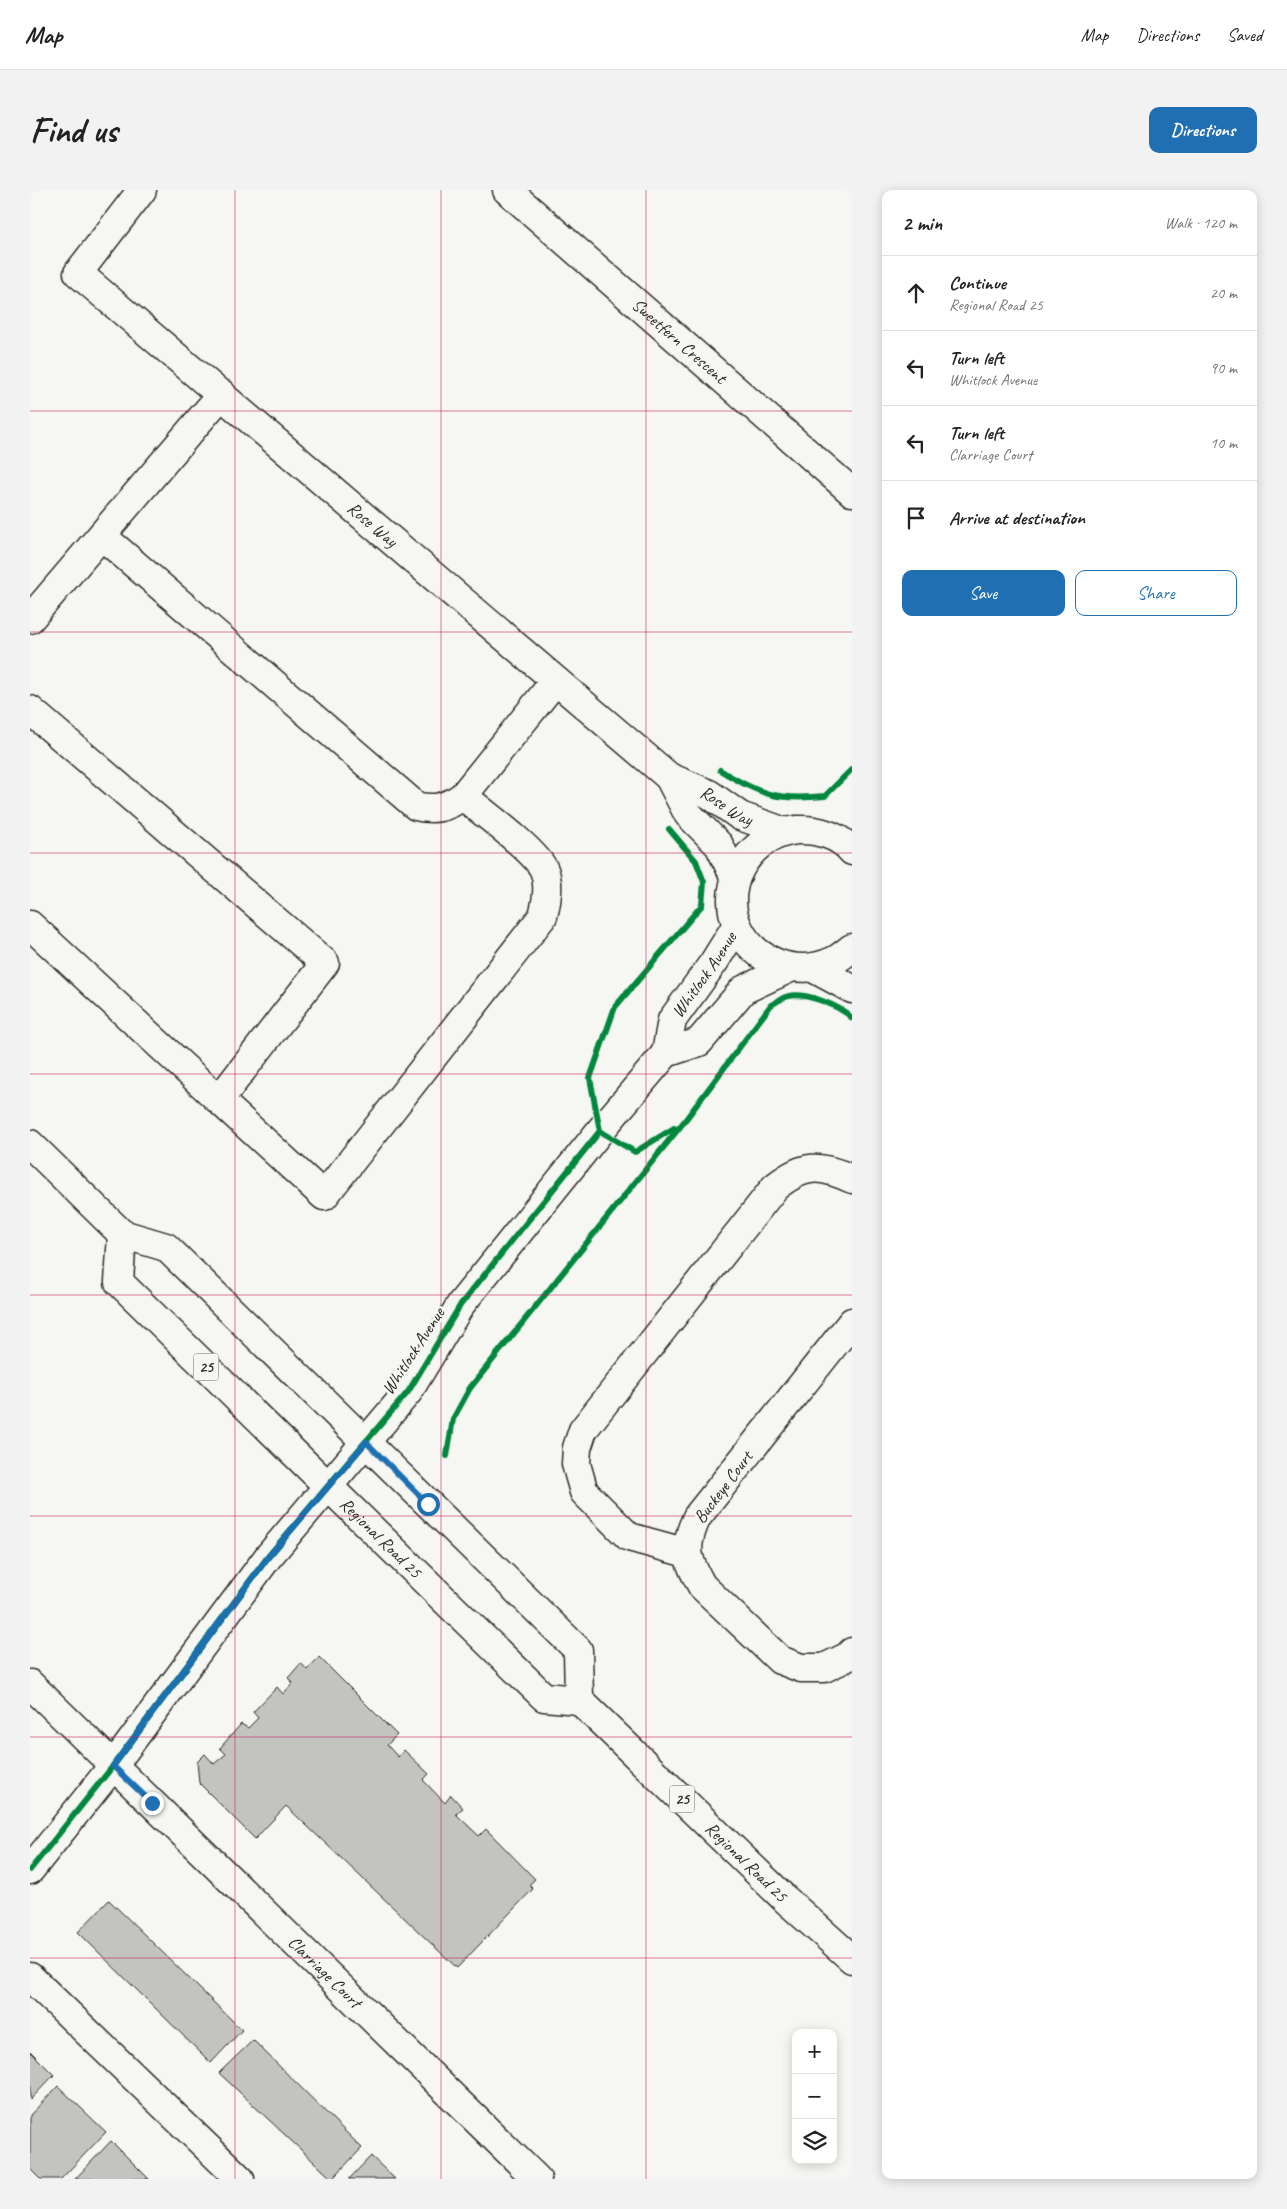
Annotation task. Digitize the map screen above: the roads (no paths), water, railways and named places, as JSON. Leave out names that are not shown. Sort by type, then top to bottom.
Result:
[{"type":"street","name":"Rose Way","points":[[142,190],[78,273],[669,777],[709,794],[740,816],[785,832]]},
{"type":"street","name":"Sweetfern Crescent","points":[[507,190],[852,492]]},
{"type":"street","points":[[30,619],[222,394]]},
{"type":"street","points":[[102,536],[416,806],[429,810],[442,807],[463,796],[555,681]]},
{"type":"street","points":[[30,710],[325,963],[219,1100]]},
{"type":"street","name":"Rose Way","points":[[669,777],[688,814],[719,845],[735,878]]},
{"type":"street","points":[[30,926],[324,1196],[543,916],[547,899],[543,868],[534,856],[463,796]]},
{"type":"street","points":[[852,851],[841,829],[808,829],[785,832],[763,841],[746,857],[735,878],[732,902],[737,925],[749,945],[768,960],[801,968],[852,989]]},
{"type":"street","name":"Whitlock Avenue","points":[[30,1870],[113,1766],[245,1587],[408,1392],[461,1304],[600,1131],[666,1053],[672,1020],[714,962],[737,925]]},
{"type":"street","name":"Whitlock Avenue","points":[[666,1053],[698,1042],[743,990],[801,968],[834,961],[852,948]]},
{"type":"street","points":[[30,1144],[122,1234],[166,1247],[578,1650],[579,1700]]},
{"type":"street","points":[[852,1179],[830,1169],[808,1168],[791,1174],[775,1187],[583,1430],[577,1448],[576,1464],[584,1492],[629,1537],[687,1553],[702,1586],[780,1660],[801,1668],[824,1668],[847,1657],[852,1652]]},
{"type":"street","name":"Regional Road 25","points":[[122,1234],[119,1282],[544,1697],[579,1700],[778,1892],[852,1959]]},
{"type":"street","name":"Buckeye Court","points":[[687,1553],[689,1534],[697,1516],[852,1322]]},
{"type":"street","name":"Clarriage Court","points":[[30,1684],[537,2179]]},
{"type":"street","points":[[30,1977],[240,2179]]}]
